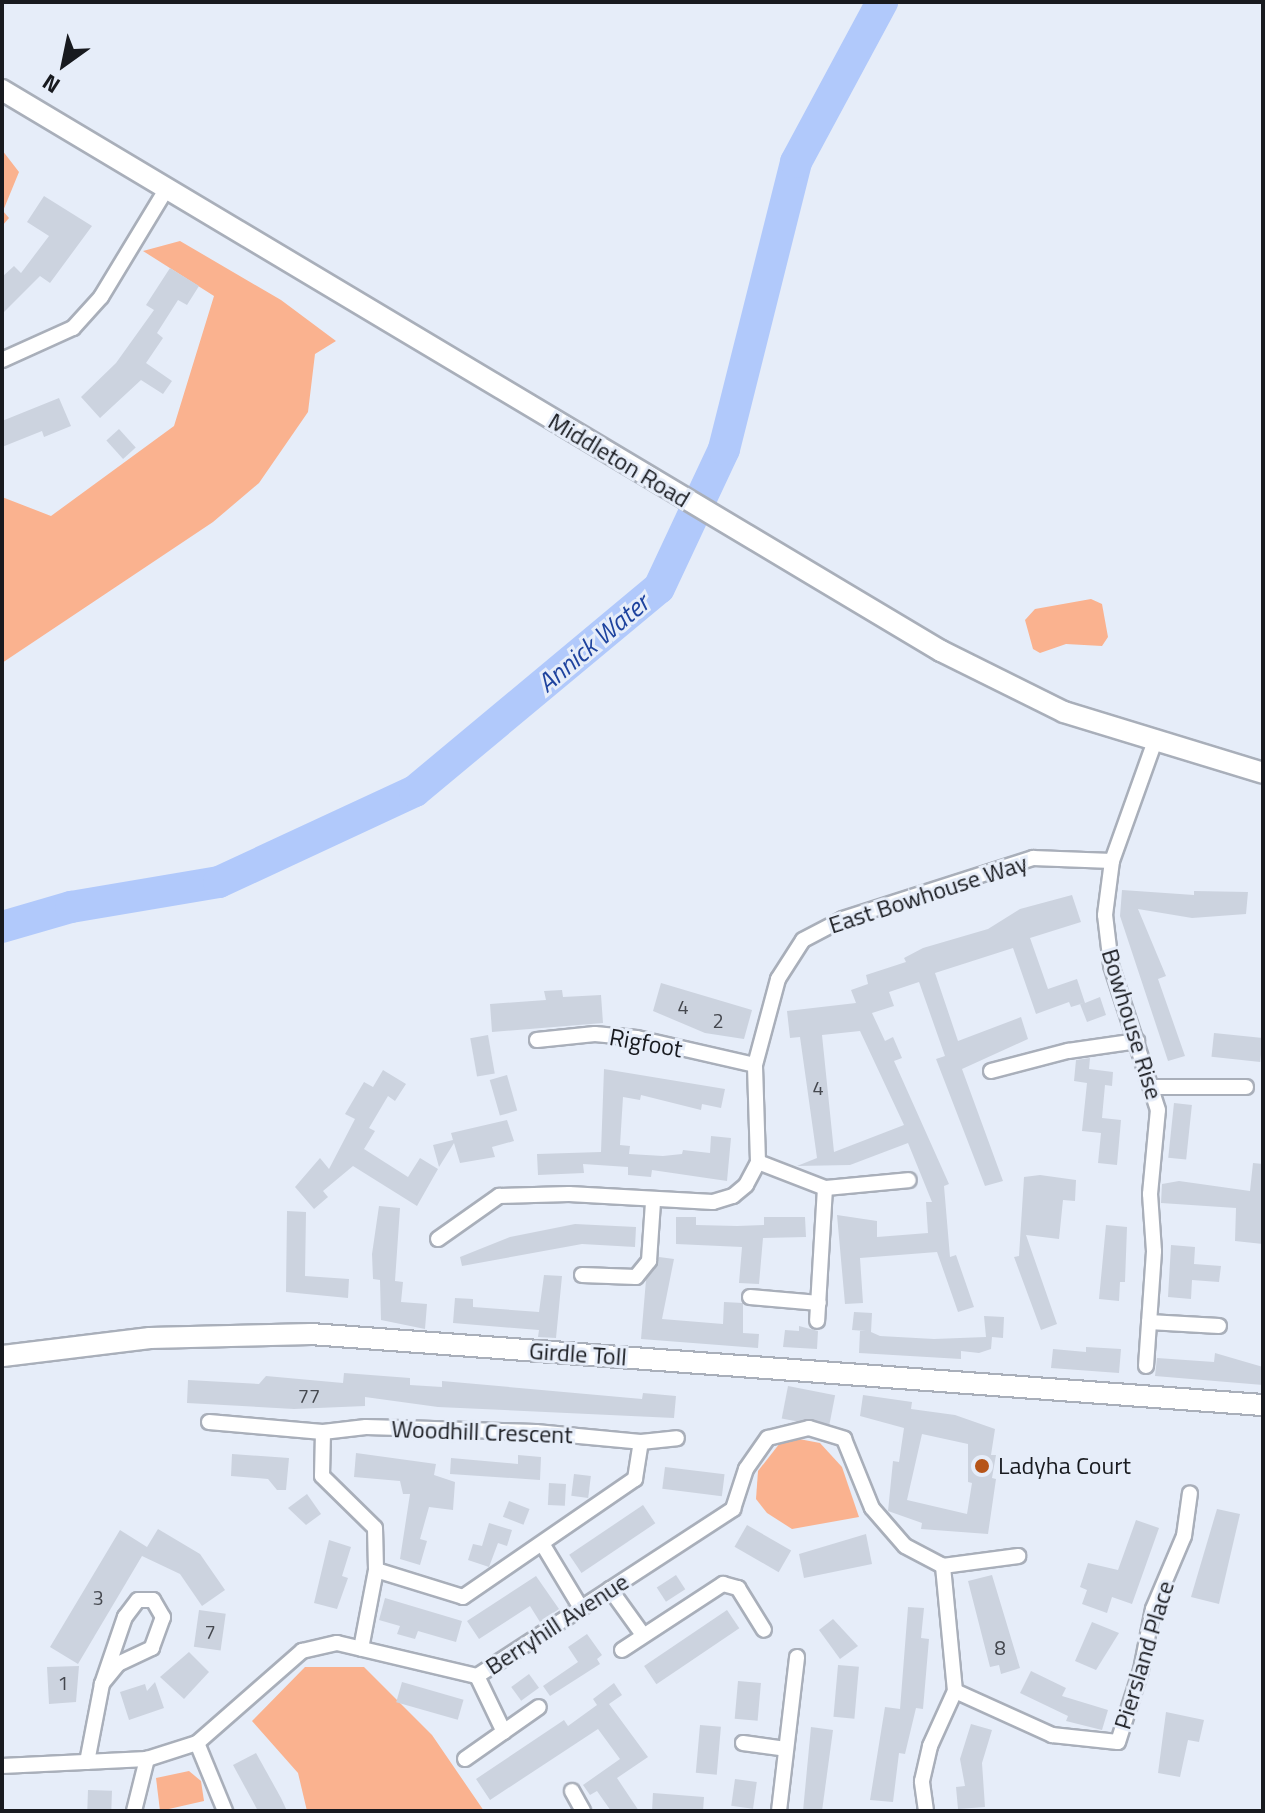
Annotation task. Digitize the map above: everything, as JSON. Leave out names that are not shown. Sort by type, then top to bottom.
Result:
[{"type":"main road","name":"Middleton Road","points":[[2,90],[666,489],[985,673],[1064,712],[1263,773]]},
{"type":"main road","name":"Girdle Toll","points":[[2,1357],[150,1338],[311,1334],[1263,1405]]},
{"type":"street","points":[[2,360],[73,328],[101,297],[167,188]]},
{"type":"street","name":"Bowhouse Rise","points":[[1146,1366],[1154,1251],[1150,1194],[1158,1110],[1106,943],[1112,861],[1156,738]]},
{"type":"street","name":"East Bowhouse Way","points":[[758,1162],[755,1065],[778,979],[803,940],[825,927],[1033,858],[1112,861]]},
{"type":"street","name":"Rigfoot","points":[[537,1040],[595,1034],[637,1038],[755,1065]]},
{"type":"street","points":[[991,1071],[1050,1055],[1137,1041]]},
{"type":"street","points":[[1152,1087],[1246,1087]]},
{"type":"street","points":[[438,1239],[499,1196],[569,1194],[653,1202],[713,1202],[733,1196],[746,1185],[758,1162],[825,1188],[909,1180]]},
{"type":"street","points":[[817,1321],[825,1188]]},
{"type":"street","points":[[582,1275],[636,1277],[649,1261],[653,1202]]},
{"type":"street","points":[[750,1297],[819,1303]]},
{"type":"street","points":[[1149,1322],[1219,1326]]},
{"type":"street","name":"Woodhill Crescent","points":[[209,1422],[323,1432],[366,1427],[536,1432],[641,1442],[677,1438]]},
{"type":"street","name":"Berryhill Avenue","points":[[2,1766],[147,1759],[197,1743],[302,1651],[337,1643],[477,1676],[733,1509],[746,1469],[768,1438],[809,1428],[844,1439],[872,1508],[905,1546],[943,1566]]},
{"type":"street","points":[[323,1432],[322,1476],[375,1528],[376,1570],[361,1649]]},
{"type":"street","points":[[376,1570],[463,1597],[635,1479],[641,1442]]},
{"type":"street","name":"Piersland Place","points":[[955,1691],[1052,1735],[1118,1742],[1141,1670],[1153,1609],[1184,1536],[1190,1493]]},
{"type":"street","points":[[543,1545],[581,1608]]},
{"type":"street","points":[[926,1811],[922,1781],[930,1746],[955,1691],[943,1566],[1018,1556]]},
{"type":"street","points":[[622,1650],[723,1584],[738,1588],[764,1630]]},
{"type":"street","points":[[610,1589],[643,1635]]},
{"type":"street","points":[[87,1762],[102,1684],[125,1617],[138,1600],[153,1600],[163,1617],[152,1648],[118,1664],[102,1684]]},
{"type":"street","points":[[779,1811],[797,1657]]},
{"type":"street","points":[[477,1676],[504,1732]]},
{"type":"street","points":[[465,1759],[539,1707]]},
{"type":"street","points":[[197,1743],[225,1811]]},
{"type":"street","points":[[743,1743],[786,1749]]},
{"type":"street","points":[[134,1811],[147,1759]]},
{"type":"street","points":[[572,1791],[583,1811]]},
{"type":"shaded area","points":[[2,150],[19,172],[3,211],[9,218],[2,226]]},
{"type":"shaded area","points":[[180,241],[281,300],[336,341],[315,354],[308,412],[259,483],[213,522],[2,663],[2,497],[51,516],[174,426],[214,296],[143,251]]},
{"type":"shaded area","points":[[1091,599],[1102,604],[1108,637],[1102,646],[1066,644],[1040,653],[1033,649],[1025,620],[1035,609]]},
{"type":"shaded area","points":[[799,1439],[820,1443],[842,1467],[859,1517],[792,1529],[767,1513],[756,1499],[758,1471],[780,1443]]},
{"type":"shaded area","points":[[305,1667],[364,1667],[432,1735],[484,1811],[307,1811],[298,1773],[252,1721]]},
{"type":"shaded area","points":[[189,1771],[201,1781],[204,1801],[160,1811],[156,1778]]},
{"type":"building","points":[[44,196],[92,226],[50,283],[40,276],[2,314],[2,277],[14,266],[21,273],[49,236],[27,222]]},
{"type":"building","points":[[170,268],[199,286],[187,305],[178,300],[157,333],[163,338],[146,363],[172,381],[163,394],[141,380],[100,418],[81,397],[116,363],[154,310],[146,305]]},
{"type":"building","points":[[59,398],[71,426],[44,437],[42,431],[2,447],[2,421]]},
{"type":"building","points":[[119,429],[136,448],[123,459],[106,440]]},
{"type":"building","points":[[1122,890],[1194,895],[1194,891],[1248,892],[1246,914],[1192,918],[1138,909],[1166,976],[1158,979],[1185,1056],[1168,1061],[1120,916]]},
{"type":"building","points":[[1072,895],[1081,922],[1030,938],[1048,989],[1077,979],[1085,1003],[1100,997],[1106,1015],[1087,1022],[1080,1004],[1071,1007],[1069,1002],[1036,1014],[1013,948],[935,973],[958,1041],[1021,1017],[1028,1039],[962,1069],[1003,1181],[985,1186],[936,1059],[945,1056],[919,982],[889,992],[894,1006],[872,1013],[885,1041],[893,1037],[902,1058],[894,1061],[949,1184],[944,1186],[950,1257],[956,1255],[974,1307],[958,1312],[937,1252],[860,1258],[863,1303],[845,1304],[837,1215],[877,1221],[877,1237],[928,1233],[926,1202],[932,1202],[908,1143],[850,1165],[797,1166],[817,1158],[800,1037],[790,1038],[787,1011],[856,1003],[851,990],[868,984],[866,975],[906,962],[904,958],[923,948],[988,929],[1020,909]],"holes":[[[860,1031],[904,1125],[834,1152],[822,1035]]]},
{"type":"building","points":[[661,983],[752,1010],[744,1039],[705,1033],[653,1011]]},
{"type":"building","points":[[562,990],[563,997],[601,995],[603,1023],[492,1032],[490,1004],[546,1000],[544,991]]},
{"type":"building","points":[[1214,1033],[1263,1038],[1260,1062],[1211,1057]]},
{"type":"building","points":[[488,1035],[495,1073],[477,1077],[470,1038]]},
{"type":"building","points":[[1090,1058],[1089,1069],[1113,1072],[1112,1086],[1105,1085],[1102,1118],[1121,1120],[1117,1165],[1098,1163],[1101,1133],[1082,1131],[1087,1083],[1074,1081],[1076,1060]]},
{"type":"building","points":[[604,1069],[725,1089],[721,1108],[702,1104],[701,1110],[641,1095],[640,1100],[623,1097],[620,1145],[630,1146],[629,1154],[663,1156],[682,1154],[683,1150],[710,1153],[711,1136],[731,1138],[727,1181],[652,1170],[651,1177],[628,1175],[628,1167],[583,1164],[584,1173],[538,1175],[537,1154],[601,1152]]},
{"type":"building","points":[[383,1070],[406,1084],[395,1101],[388,1096],[369,1128],[375,1131],[364,1149],[408,1177],[420,1158],[438,1169],[417,1206],[353,1166],[323,1191],[328,1197],[314,1209],[295,1187],[320,1158],[329,1169],[355,1119],[345,1114],[364,1082],[373,1087]]},
{"type":"building","points":[[507,1075],[517,1111],[500,1116],[490,1080]]},
{"type":"building","points":[[1174,1103],[1192,1105],[1186,1160],[1168,1158]]},
{"type":"building","points":[[507,1120],[514,1141],[492,1147],[495,1157],[460,1163],[454,1143],[439,1167],[433,1145],[453,1140],[451,1133]]},
{"type":"building","points":[[1253,1163],[1263,1164],[1263,1244],[1235,1241],[1236,1208],[1161,1203],[1162,1184],[1179,1181],[1250,1191]]},
{"type":"building","points":[[1040,1175],[1076,1180],[1075,1201],[1063,1200],[1059,1239],[1026,1235],[1057,1324],[1041,1330],[1014,1257],[1019,1256],[1024,1177]]},
{"type":"building","points":[[379,1206],[400,1208],[395,1281],[403,1282],[401,1302],[427,1304],[425,1329],[381,1320],[380,1280],[373,1279],[372,1254]]},
{"type":"building","points":[[287,1211],[306,1212],[305,1276],[349,1279],[348,1298],[286,1292]]},
{"type":"building","points":[[676,1217],[696,1217],[696,1225],[737,1226],[764,1225],[764,1217],[805,1217],[806,1237],[763,1238],[759,1284],[739,1283],[742,1247],[676,1244]]},
{"type":"building","points":[[575,1224],[636,1227],[635,1247],[582,1244],[462,1266],[460,1257],[510,1237]]},
{"type":"building","points":[[1106,1225],[1127,1227],[1125,1282],[1120,1282],[1119,1301],[1099,1299]]},
{"type":"building","points":[[1171,1245],[1195,1247],[1194,1264],[1221,1266],[1219,1282],[1192,1280],[1191,1299],[1168,1297]]},
{"type":"building","points":[[659,1257],[674,1259],[662,1319],[723,1324],[724,1302],[743,1303],[743,1333],[759,1334],[758,1348],[641,1339],[646,1280]]},
{"type":"building","points":[[544,1275],[562,1276],[556,1338],[538,1337],[539,1330],[453,1323],[455,1298],[473,1299],[473,1307],[539,1312]]},
{"type":"building","points":[[854,1312],[872,1313],[871,1332],[880,1336],[934,1339],[986,1337],[984,1316],[1004,1317],[1003,1338],[992,1337],[991,1349],[979,1353],[961,1351],[961,1359],[859,1353],[860,1331],[866,1331],[852,1330]]},
{"type":"building","points":[[799,1326],[818,1331],[817,1349],[783,1347],[785,1330],[799,1331]]},
{"type":"building","points":[[1086,1347],[1121,1349],[1119,1373],[1051,1368],[1053,1349],[1086,1352]]},
{"type":"building","points":[[1215,1353],[1263,1367],[1263,1385],[1155,1376],[1157,1358],[1214,1362]]},
{"type":"building","points":[[344,1373],[410,1378],[410,1385],[442,1387],[442,1381],[642,1399],[643,1393],[676,1396],[674,1418],[438,1407],[365,1397],[365,1406],[294,1409],[187,1403],[188,1380],[259,1384],[266,1376],[343,1383]]},
{"type":"building","points":[[788,1386],[835,1395],[829,1428],[782,1418]]},
{"type":"building","name":"Ladyha Court","points":[[863,1395],[912,1402],[911,1409],[955,1415],[995,1429],[991,1455],[996,1455],[992,1478],[996,1479],[988,1534],[921,1529],[922,1523],[888,1511],[893,1461],[899,1462],[904,1428],[860,1416]],"holes":[[[922,1434],[968,1444],[968,1482],[972,1483],[967,1514],[907,1500]]]},
{"type":"building","points":[[356,1453],[436,1464],[434,1475],[455,1482],[453,1510],[429,1507],[420,1539],[427,1541],[420,1565],[400,1559],[410,1494],[403,1494],[400,1481],[354,1477]]},
{"type":"building","points":[[232,1454],[289,1458],[286,1490],[277,1490],[268,1479],[231,1476]]},
{"type":"building","points":[[518,1455],[541,1457],[540,1480],[450,1474],[451,1458],[518,1464]]},
{"type":"building","points":[[665,1467],[725,1474],[722,1496],[662,1489]]},
{"type":"building","points":[[574,1474],[591,1476],[588,1498],[571,1496]]},
{"type":"building","points":[[549,1483],[566,1484],[565,1506],[548,1505]]},
{"type":"building","points":[[307,1494],[321,1514],[306,1525],[288,1508]]},
{"type":"building","points":[[509,1501],[530,1509],[523,1525],[503,1517]]},
{"type":"building","points":[[643,1505],[655,1523],[582,1573],[569,1555]]},
{"type":"building","points":[[1217,1509],[1240,1514],[1219,1604],[1191,1597]]},
{"type":"building","points":[[1136,1520],[1159,1528],[1132,1604],[1112,1597],[1107,1613],[1082,1604],[1087,1590],[1080,1587],[1088,1563],[1118,1570]]},
{"type":"building","points":[[489,1523],[512,1530],[507,1546],[498,1543],[489,1567],[468,1560],[473,1544],[482,1546]]},
{"type":"building","points":[[747,1525],[791,1550],[779,1572],[734,1547]]},
{"type":"building","points":[[158,1529],[200,1554],[225,1590],[202,1606],[180,1574],[142,1556],[78,1664],[50,1647],[120,1530],[147,1547]]},
{"type":"building","points":[[866,1534],[872,1564],[804,1578],[799,1554]]},
{"type":"building","points":[[329,1540],[351,1547],[342,1576],[348,1578],[337,1609],[314,1603]]},
{"type":"building","points":[[676,1575],[685,1589],[666,1602],[657,1588]]},
{"type":"building","points":[[992,1575],[1020,1668],[1001,1674],[999,1665],[990,1667],[968,1581]]},
{"type":"building","points":[[536,1576],[559,1609],[540,1622],[530,1606],[479,1639],[467,1621]]},
{"type":"building","points":[[385,1598],[462,1621],[456,1642],[418,1631],[415,1639],[397,1634],[400,1626],[379,1620]]},
{"type":"building","points":[[908,1607],[924,1608],[921,1638],[929,1639],[923,1709],[916,1708],[905,1754],[899,1753],[893,1802],[870,1800],[885,1707],[900,1709]]},
{"type":"building","points":[[199,1610],[226,1614],[221,1650],[194,1647]]},
{"type":"building","points":[[727,1610],[739,1628],[656,1684],[644,1666]]},
{"type":"building","points":[[833,1619],[858,1646],[840,1659],[819,1630]]},
{"type":"building","points":[[1092,1622],[1119,1633],[1096,1670],[1075,1661]]},
{"type":"building","points":[[587,1634],[602,1655],[597,1659],[600,1664],[550,1696],[543,1686],[578,1662],[568,1647]]},
{"type":"building","points":[[189,1652],[209,1672],[184,1699],[160,1677]]},
{"type":"building","points":[[838,1665],[859,1667],[854,1719],[833,1717]]},
{"type":"building","points":[[79,1666],[76,1702],[49,1704],[47,1667]]},
{"type":"building","points":[[1031,1671],[1066,1688],[1062,1696],[1108,1710],[1102,1730],[1066,1721],[1068,1716],[1020,1693]]},
{"type":"building","points":[[529,1674],[539,1688],[521,1701],[511,1687]]},
{"type":"building","points":[[738,1681],[761,1683],[758,1721],[735,1719]]},
{"type":"building","points":[[155,1682],[164,1708],[129,1720],[120,1692],[145,1684],[147,1691]]},
{"type":"building","points":[[402,1682],[464,1700],[458,1720],[396,1702]]},
{"type":"building","points":[[614,1683],[622,1695],[609,1704],[648,1757],[617,1778],[639,1811],[611,1811],[597,1791],[590,1795],[583,1785],[620,1759],[598,1729],[490,1800],[476,1779],[564,1720],[568,1726],[597,1705],[593,1699]]},
{"type":"building","points":[[1166,1712],[1204,1720],[1199,1742],[1188,1740],[1180,1777],[1158,1773]]},
{"type":"building","points":[[971,1724],[992,1730],[982,1763],[985,1807],[958,1809],[956,1787],[965,1786],[960,1759]]},
{"type":"building","points":[[700,1725],[721,1727],[717,1775],[696,1773]]},
{"type":"building","points":[[811,1727],[833,1730],[822,1811],[803,1811]]},
{"type":"building","points":[[256,1753],[287,1811],[258,1811],[233,1765]]},
{"type":"building","points":[[735,1779],[757,1782],[753,1809],[731,1806]]},
{"type":"building","points":[[88,1790],[112,1791],[111,1811],[87,1811]]},
{"type":"building","points":[[653,1793],[704,1797],[703,1811],[652,1811]]},
{"type":"waterway","name":"Annick Water","points":[[2,927],[71,907],[219,882],[415,791],[659,588],[724,449],[796,162],[882,2]]},
{"type":"place","name":"Ladyha Court","points":[[982,1466]]}]
